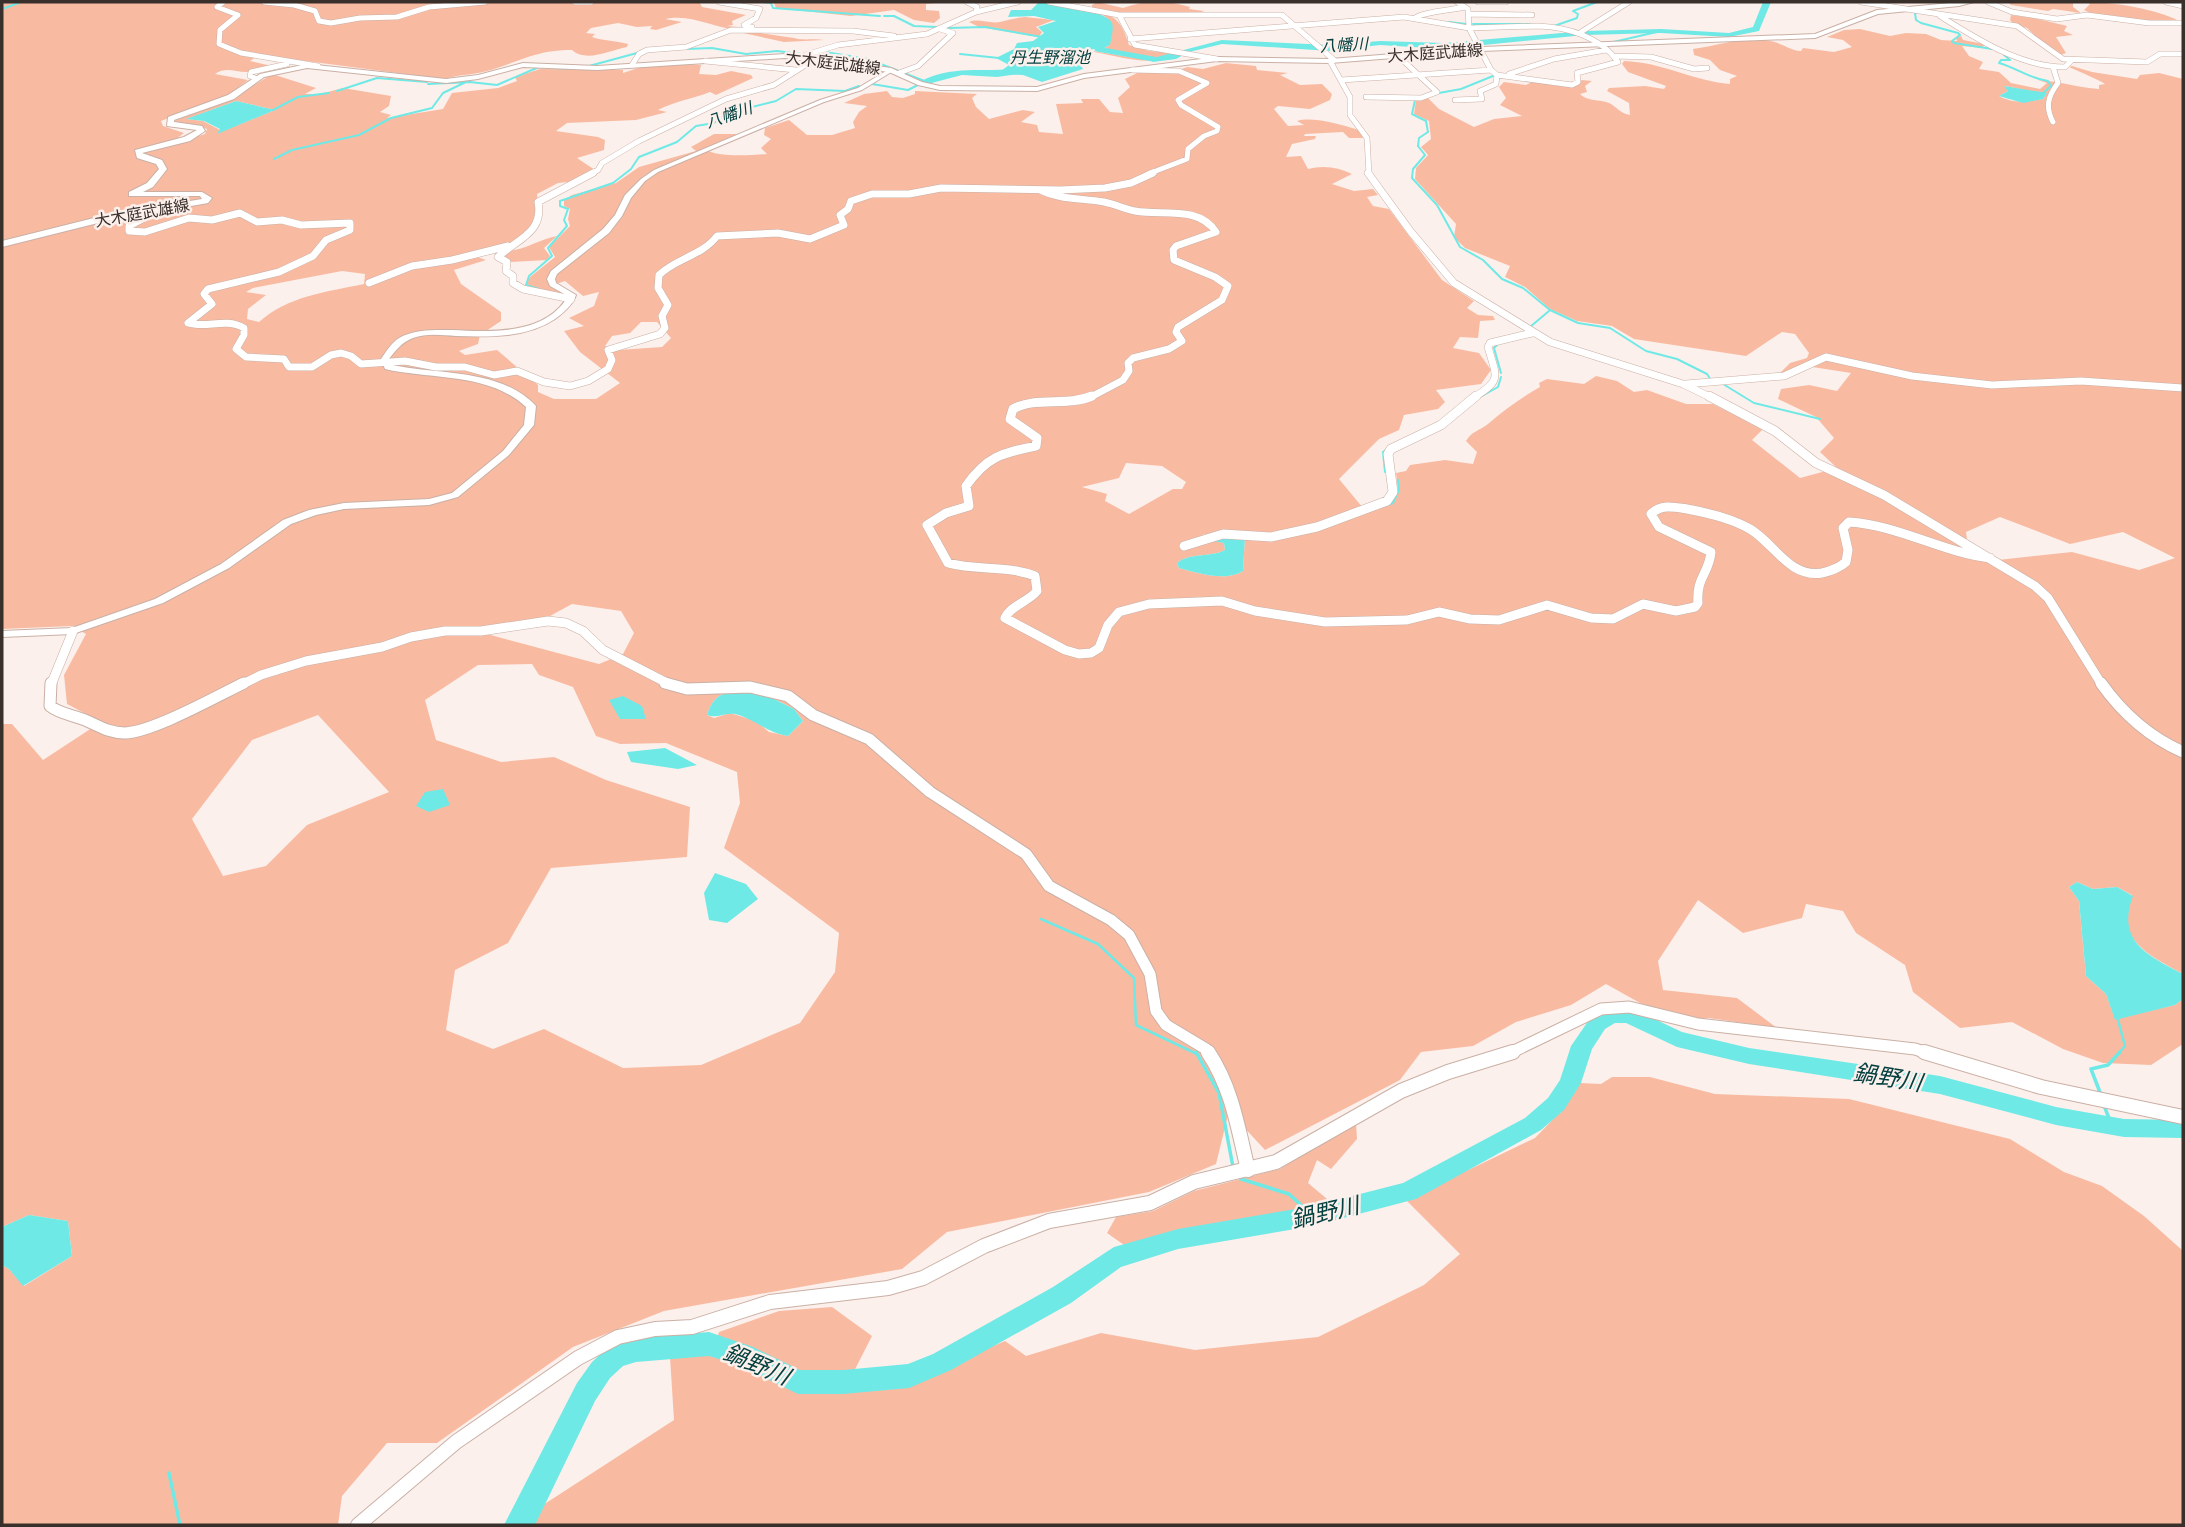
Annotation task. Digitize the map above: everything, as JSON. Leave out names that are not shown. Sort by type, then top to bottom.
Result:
[{"type":"main road","name":"大木庭武雄線","points":[[2,244],[144,211],[191,205],[208,198],[195,194],[132,194],[149,185],[163,169],[159,162],[140,156],[138,152],[199,134],[199,128],[168,121],[231,97],[255,78],[281,69],[318,66],[446,80],[478,77],[523,65],[597,68],[770,56],[799,57],[900,71],[929,86],[1037,89],[1084,76],[1217,59],[1332,60],[1397,55],[1478,44],[1603,48],[1815,36],[1839,30],[1873,13],[1896,8],[1971,2]]},
{"type":"street","points":[[223,2],[218,7],[238,15],[220,30],[219,44],[241,53],[318,66]]},
{"type":"street","points":[[264,2],[283,2],[307,8],[315,12],[319,21],[331,23],[360,18],[397,17],[429,7],[485,2]]},
{"type":"street","points":[[575,2],[591,2]]},
{"type":"street","points":[[719,2],[760,9],[756,18],[744,25],[776,30]]},
{"type":"street","points":[[967,2],[977,7],[976,12]]},
{"type":"street","points":[[799,57],[838,45],[927,34],[976,12],[1017,2]]},
{"type":"street","points":[[1049,2],[1119,15],[1187,17],[1268,12],[1282,15],[1332,60],[1350,97],[1350,115],[1367,138],[1368,173],[1411,232],[1454,283],[1532,333],[1579,353],[1683,384],[1775,431],[1816,463],[1884,495],[2035,586],[2048,598],[2119,708],[2163,744],[2183,752]]},
{"type":"street","points":[[1086,7],[1093,2]]},
{"type":"street","points":[[1478,2],[1506,2]]},
{"type":"street","points":[[1583,34],[1629,2]]},
{"type":"street","points":[[1861,2],[2021,28],[2054,55],[2072,60],[2147,62],[2160,54],[2183,54]]},
{"type":"street","points":[[1988,2],[2007,11],[2057,19],[2087,15],[2149,23],[2183,23]]},
{"type":"street","points":[[2166,2],[2183,6]]},
{"type":"street","points":[[1415,18],[1421,13],[1442,13],[1460,3],[1468,14],[1469,28],[1491,70],[1497,75],[1572,85],[1578,82],[1577,73],[1617,63],[1614,55]]},
{"type":"street","points":[[1935,13],[1973,34],[1986,45],[2053,67],[2065,67],[2072,60]]},
{"type":"street","points":[[1468,14],[1532,15]]},
{"type":"street","points":[[1119,15],[1135,45],[1217,59]]},
{"type":"street","points":[[1130,39],[1395,17],[1469,28],[1538,24],[1583,34],[1614,55],[1651,57],[1694,69],[1707,68]]},
{"type":"street","points":[[571,299],[572,295],[553,284],[551,279],[554,273],[606,231],[628,197],[643,180],[674,163],[822,100],[860,89],[918,66],[953,33],[940,29]]},
{"type":"street","points":[[632,65],[639,54],[650,49],[686,47],[726,31],[853,31],[894,36]]},
{"type":"street","points":[[1507,75],[1603,48]]},
{"type":"street","points":[[1366,97],[1421,98],[1437,92],[1397,55]]},
{"type":"street","points":[[696,60],[796,70]]},
{"type":"street","points":[[571,299],[523,289],[513,283],[513,276],[506,271],[507,262],[498,257],[534,233],[541,210],[538,202],[598,170],[602,163],[639,141],[726,99],[774,85],[796,70],[820,60]]},
{"type":"street","points":[[255,78],[250,76],[251,72],[259,69],[301,64]]},
{"type":"street","points":[[2053,67],[2058,83],[2048,96],[2047,111],[2053,122]]},
{"type":"street","points":[[144,211],[152,214],[129,226],[129,231],[147,232],[188,218],[212,220],[243,212],[249,213],[257,222],[289,220],[301,225],[350,223],[349,230],[326,240],[316,253],[306,260],[273,274],[208,289],[204,294],[212,304],[188,323],[198,326],[220,321],[236,322],[244,328],[244,335],[236,349],[240,355],[284,359],[289,367],[308,369],[329,355],[343,353],[351,354],[361,364],[405,361],[494,374],[517,371],[558,385],[580,384],[608,369],[612,360],[607,353],[615,345],[645,340],[663,332],[665,328],[662,316],[668,305],[658,288],[659,275],[665,269],[709,247],[717,236],[778,233],[804,239],[814,237],[844,225],[840,215],[848,209],[851,201],[864,194],[910,194],[946,188],[993,190],[1025,187],[1083,191],[1129,184],[1150,173],[1176,167],[1186,159],[1188,149],[1204,136],[1217,131],[1216,124],[1181,105],[1178,100],[1181,95],[1208,83],[1179,71],[1132,70]]},
{"type":"street","points":[[1341,80],[1491,70]]},
{"type":"street","points":[[1455,100],[1482,99],[1480,91],[1496,83],[1497,75]]},
{"type":"street","points":[[1040,190],[1068,201],[1105,202],[1128,210],[1173,212],[1207,221],[1216,232],[1176,246],[1173,250],[1174,260],[1215,277],[1228,286],[1222,300],[1178,327],[1176,332],[1182,341],[1180,344],[1166,350],[1136,355],[1128,363],[1129,371],[1123,380],[1088,398],[1064,402],[1026,402],[1013,409],[1010,419],[1037,438],[1036,446],[999,453],[988,460],[966,486],[969,506],[939,516],[927,525],[948,564],[962,567],[1007,567],[1035,576],[1037,591],[1031,598],[1007,611],[1005,618],[1065,650],[1079,654],[1091,653],[1099,648],[1108,625],[1119,612],[1149,604],[1222,601],[1268,613],[1338,623],[1407,620],[1439,612],[1470,619],[1499,620],[1547,605],[1602,620],[1612,619],[1643,604],[1686,611],[1698,603],[1697,586],[1707,568],[1711,552],[1680,535],[1666,533],[1653,523],[1651,514],[1658,508],[1674,507],[1730,519],[1767,541],[1788,564],[1808,573],[1840,569],[1845,564],[1849,556],[1843,528],[1849,522],[1874,524],[1963,554],[1990,558]]},
{"type":"street","points":[[369,283],[403,268],[452,260],[516,244]]},
{"type":"street","points":[[385,364],[385,359],[396,345],[411,336],[436,332],[492,334],[527,330],[546,323],[571,299]]},
{"type":"street","points":[[1184,546],[1223,534],[1272,537],[1317,527],[1387,501],[1393,492],[1388,454],[1391,449],[1441,425],[1469,400],[1492,386],[1496,375],[1488,347],[1490,343],[1532,333]]},
{"type":"street","points":[[1683,384],[1784,376],[1826,357],[1912,376],[1992,385],[2081,381],[2183,388]]},
{"type":"street","points":[[2,634],[73,631],[100,624],[159,601],[197,583],[287,522],[313,512],[344,506],[429,502],[455,495],[506,453],[528,425],[531,406],[524,396],[511,390],[465,377],[397,370],[385,364]]},
{"type":"street","points":[[73,631],[48,684],[50,706],[56,711],[83,719],[115,734],[140,730],[166,720],[261,675],[306,660],[382,647],[433,633],[481,631],[548,621],[566,623],[583,632],[603,650],[662,682],[687,689],[750,687],[788,696],[813,715],[869,739],[930,792],[1026,854],[1049,886],[1111,920],[1129,935],[1150,974],[1156,1010],[1166,1024],[1206,1049],[1222,1073],[1230,1093],[1248,1170]]},
{"type":"street","points":[[358,1525],[456,1442],[578,1358],[618,1337],[655,1329],[692,1327],[770,1302],[888,1288],[923,1278],[984,1247],[1049,1221],[1150,1203],[1194,1182],[1276,1162],[1401,1091],[1448,1072],[1513,1052],[1601,1009],[1629,1007],[1698,1024],[1915,1049],[2041,1087],[2183,1117]]},
{"type":"shaded area","points":[[2,2],[693,2],[700,3],[702,7],[746,15],[732,21],[733,25],[727,26],[751,28],[754,32],[798,39],[824,40],[784,42],[684,18],[665,19],[682,22],[656,30],[650,29],[652,26],[637,27],[618,23],[591,28],[586,33],[595,34],[592,37],[595,38],[628,44],[627,47],[592,56],[578,54],[572,50],[547,52],[487,71],[444,79],[259,55],[250,61],[272,66],[249,72],[219,72],[215,74],[248,80],[230,94],[161,121],[163,126],[184,133],[175,140],[144,149],[146,152],[205,134],[207,129],[174,121],[230,100],[272,74],[316,88],[305,94],[320,94],[343,88],[391,96],[389,106],[380,112],[391,115],[387,118],[443,109],[452,93],[498,88],[517,81],[515,77],[540,69],[623,70],[623,73],[647,65],[670,63],[701,65],[699,74],[716,75],[731,71],[751,75],[753,78],[716,95],[710,92],[658,110],[667,112],[636,120],[567,123],[556,131],[605,140],[604,150],[577,158],[595,170],[568,182],[558,183],[537,194],[538,211],[529,233],[509,244],[469,254],[486,260],[454,270],[461,284],[501,312],[501,321],[480,335],[478,344],[459,351],[465,355],[497,350],[538,385],[538,392],[554,399],[596,399],[620,383],[580,352],[564,331],[584,326],[569,318],[594,306],[599,292],[583,296],[565,281],[550,286],[564,294],[561,297],[524,287],[530,277],[555,257],[549,247],[570,226],[570,209],[564,206],[564,200],[572,195],[616,183],[639,167],[696,151],[691,147],[714,134],[740,134],[705,149],[710,152],[734,155],[767,154],[761,148],[771,139],[764,135],[765,128],[789,120],[807,135],[832,135],[855,128],[853,122],[867,106],[844,103],[864,94],[887,91],[892,97],[903,98],[915,94],[915,91],[977,94],[972,98],[976,107],[989,119],[1023,110],[1035,112],[1021,122],[1037,125],[1039,132],[1063,134],[1056,104],[1083,103],[1081,99],[1099,99],[1110,112],[1123,113],[1118,98],[1130,87],[1125,79],[1137,73],[1187,67],[1203,69],[1226,63],[1288,73],[1280,75],[1300,85],[1322,84],[1332,94],[1330,100],[1310,109],[1278,106],[1274,109],[1288,126],[1304,125],[1297,121],[1319,120],[1359,130],[1363,138],[1349,138],[1343,132],[1305,134],[1304,136],[1316,136],[1315,139],[1292,144],[1286,157],[1301,156],[1308,169],[1330,167],[1352,174],[1332,184],[1354,191],[1373,189],[1378,195],[1367,197],[1373,206],[1389,209],[1442,280],[1474,301],[1467,308],[1478,315],[1493,316],[1495,320],[1480,321],[1478,338],[1460,337],[1453,348],[1479,353],[1491,370],[1481,384],[1436,390],[1445,402],[1438,409],[1404,415],[1399,430],[1379,439],[1339,479],[1363,508],[1286,533],[1202,535],[1224,543],[1225,550],[1188,557],[1177,563],[1179,568],[1220,576],[1243,571],[1245,536],[1264,537],[1301,532],[1390,503],[1398,489],[1396,473],[1406,471],[1410,465],[1445,460],[1473,464],[1477,452],[1466,441],[1468,438],[1540,387],[1539,383],[1547,379],[1584,384],[1596,376],[1617,381],[1634,392],[1647,390],[1686,404],[1713,404],[1763,429],[1752,440],[1800,478],[1837,468],[1820,452],[1834,438],[1816,417],[1778,399],[1781,389],[1809,385],[1837,391],[1851,373],[1806,366],[1792,375],[1779,374],[1790,363],[1807,358],[1809,353],[1795,334],[1782,332],[1746,356],[1634,339],[1612,326],[1577,321],[1550,309],[1525,287],[1505,277],[1510,266],[1465,248],[1454,237],[1456,224],[1415,179],[1416,168],[1428,155],[1421,147],[1431,139],[1429,121],[1414,114],[1416,100],[1428,98],[1439,109],[1474,127],[1494,119],[1522,116],[1500,105],[1506,98],[1499,87],[1504,82],[1526,85],[1534,81],[1556,86],[1575,85],[1582,80],[1592,81],[1585,86],[1587,92],[1580,94],[1583,97],[1609,103],[1630,115],[1629,103],[1607,91],[1609,88],[1645,86],[1664,89],[1666,86],[1628,72],[1622,64],[1624,61],[1730,84],[1730,79],[1737,76],[1720,70],[1710,60],[1694,55],[1693,49],[1760,40],[1801,51],[1803,48],[1834,52],[1852,47],[1843,40],[1827,37],[1844,30],[1860,29],[1890,36],[1906,33],[1926,34],[1941,40],[1957,41],[1956,38],[1961,36],[1963,40],[1984,44],[1983,48],[1962,46],[1969,56],[1983,62],[1979,69],[1999,72],[2011,83],[2040,89],[2047,83],[2038,80],[2099,89],[2099,85],[2105,84],[2069,67],[2072,66],[2137,79],[2140,75],[2159,73],[2183,79],[2183,974],[2146,952],[2132,936],[2126,917],[2132,895],[2117,887],[2093,889],[2077,882],[2069,887],[2079,901],[2086,976],[2106,994],[2115,1019],[2175,1005],[2183,999],[2183,1044],[2151,1065],[2103,1063],[2063,1049],[2012,1022],[1960,1028],[1913,992],[1905,965],[1856,933],[1843,911],[1806,904],[1802,918],[1743,933],[1698,900],[1658,961],[1663,990],[1737,998],[1777,1028],[1709,1018],[1687,1019],[1640,1003],[1606,984],[1571,1005],[1516,1022],[1473,1046],[1421,1052],[1400,1080],[1265,1150],[1229,1111],[1216,1164],[1149,1192],[947,1232],[902,1269],[664,1311],[573,1347],[437,1443],[387,1443],[342,1496],[338,1525],[2,1525],[2,1265],[24,1286],[72,1256],[68,1221],[29,1215],[2,1227],[2,724],[12,724],[43,760],[101,722],[67,704],[64,675],[86,634],[72,626],[2,629]],"holes":[[[2005,86],[2046,94],[2043,99],[2026,101],[1999,96],[2008,91]],[[236,101],[275,110],[218,133],[220,130],[203,121],[187,119]],[[342,271],[365,274],[364,284],[295,301],[282,306],[259,322],[247,319],[248,309],[266,295],[246,292],[253,288]],[[641,322],[657,322],[671,338],[662,347],[618,350],[605,346],[612,336],[630,333]],[[1126,463],[1162,466],[1186,482],[1182,489],[1173,489],[1129,514],[1105,501],[1107,494],[1082,487],[1119,478]],[[2000,517],[2070,544],[2123,532],[2175,558],[2139,570],[2072,552],[1998,560],[1969,554],[1966,532]],[[572,604],[621,611],[634,633],[623,654],[599,664],[472,630],[550,616]],[[532,664],[539,675],[573,687],[596,736],[620,744],[666,743],[737,772],[740,803],[724,848],[839,933],[835,972],[800,1023],[701,1065],[623,1068],[544,1029],[493,1049],[446,1030],[455,970],[508,943],[551,868],[687,857],[690,807],[606,780],[554,757],[501,762],[436,740],[425,700],[478,665]],[[760,692],[794,709],[803,721],[788,736],[769,732],[756,721],[730,713],[714,718],[707,715],[715,699],[721,695]],[[318,715],[389,792],[307,825],[266,866],[223,876],[192,819],[252,740]]]},
{"type":"shaded area","points":[[768,2],[946,2],[926,4],[926,10],[939,11],[940,18],[934,23],[914,20],[894,10],[851,16],[776,8],[774,3]]},
{"type":"shaded area","points":[[1097,2],[1123,8],[1140,3],[1164,2],[1204,11],[1198,14],[1116,14],[1092,7]]},
{"type":"shaded area","points":[[2073,2],[2073,7],[2081,13],[2053,9],[2048,11],[2009,3]]},
{"type":"shaded area","points":[[2087,2],[2134,7],[2179,21],[2153,22],[2090,13],[2084,10],[2090,4]]},
{"type":"shaded area","points":[[1079,8],[1112,17],[1121,26],[1129,45],[1149,51],[1182,54],[1145,61],[1083,50],[1079,53],[1089,65],[1083,66],[1074,53],[1081,49],[1135,56],[1104,48],[1110,45],[1109,21],[1102,15]]},
{"type":"shaded area","points":[[2011,15],[2067,26],[2064,31],[2073,35],[2056,37],[2066,53],[2053,53],[2027,28],[2014,25],[2010,20]]},
{"type":"shaded area","points":[[1025,17],[1054,20],[1036,27],[1042,32],[1039,37],[979,27],[969,22],[996,22]]},
{"type":"shaded area","points":[[557,236],[544,248],[550,256],[547,260],[511,262],[503,256],[507,251]]},
{"type":"shaded area","points":[[1612,1077],[1650,1077],[1715,1094],[1849,1099],[2010,1139],[2064,1172],[2102,1186],[2144,1216],[2183,1251],[2183,1525],[529,1525],[543,1505],[674,1420],[670,1357],[714,1349],[719,1332],[779,1311],[832,1307],[872,1336],[847,1385],[919,1378],[1005,1341],[1026,1356],[1101,1333],[1195,1350],[1318,1337],[1424,1285],[1460,1254],[1406,1200],[1535,1138],[1565,1107],[1580,1083],[1601,1084]]},
{"type":"shaded area","points":[[1356,1123],[1357,1139],[1331,1169],[1317,1160],[1308,1183],[1333,1204],[1170,1235],[1127,1247],[1107,1233],[1116,1217],[1153,1211],[1194,1191],[1280,1169]]},
{"type":"water","name":"丹生野溜池","points":[[1039,2],[1078,8],[1108,19],[1113,25],[1110,45],[1076,51],[1074,53],[1083,69],[1042,82],[1023,75],[997,74],[1009,65],[996,58],[1014,49],[1017,43],[1033,41],[1044,33],[1038,27],[1056,21],[1034,16],[1008,17],[1011,10],[1031,10]]},
{"type":"water","points":[[2004,86],[2047,93],[2043,99],[2023,103],[1999,96],[2008,91]]},
{"type":"water","points":[[236,101],[275,110],[217,134],[220,129],[204,121],[186,119]]},
{"type":"water","points":[[1222,536],[1245,536],[1243,571],[1220,576],[1179,568],[1177,563],[1182,560],[1225,550],[1224,543],[1213,541]]},
{"type":"water","points":[[760,692],[794,709],[803,721],[788,736],[735,714],[707,715],[715,699],[721,695]]},
{"type":"water","points":[[623,696],[642,706],[646,719],[620,719],[609,700]]},
{"type":"water","points":[[665,748],[697,765],[678,769],[631,762],[627,752]]},
{"type":"water","points":[[443,789],[450,805],[429,812],[416,806],[425,792]]},
{"type":"water","points":[[715,873],[746,884],[758,899],[727,923],[709,920],[704,893]]},
{"type":"water","points":[[2077,882],[2093,889],[2117,887],[2133,896],[2129,911],[2132,935],[2147,953],[2183,974],[2183,999],[2175,1005],[2115,1020],[2106,994],[2086,976],[2079,901],[2069,887]]},
{"type":"water","points":[[29,1215],[68,1221],[72,1256],[23,1286],[9,1269],[2,1265],[2,1227]]},
{"type":"waterway","points":[[2,9],[21,2]]},
{"type":"waterway","points":[[762,2],[771,3],[773,8],[880,16]]},
{"type":"waterway","points":[[1554,26],[1577,18],[1578,14],[1573,11],[1597,2]]},
{"type":"waterway","name":"八幡川","points":[[1153,59],[1176,56],[1186,50],[1222,42],[1330,48],[1380,43],[1444,46],[1585,33],[1661,31],[1729,35],[1756,29],[1767,2]]},
{"type":"waterway","points":[[1915,13],[1916,20],[1921,23],[1958,33],[1960,35],[1952,41],[1954,43],[1992,49]]},
{"type":"waterway","points":[[884,16],[894,16],[914,26],[937,27]]},
{"type":"waterway","points":[[1449,22],[1466,24]]},
{"type":"waterway","points":[[1473,24],[1530,24]]},
{"type":"waterway","points":[[948,28],[985,27],[1042,37]]},
{"type":"waterway","points":[[1609,43],[1661,31]]},
{"type":"waterway","points":[[686,49],[712,48],[746,54],[777,51],[801,54]]},
{"type":"waterway","name":"八幡川","points":[[1097,49],[1153,59]]},
{"type":"waterway","points":[[825,52],[868,59],[927,82]]},
{"type":"waterway","points":[[589,66],[637,53]]},
{"type":"waterway","points":[[960,54],[999,58]]},
{"type":"waterway","points":[[2004,55],[2010,60],[2001,60],[1999,63],[2048,81],[2051,86],[2043,93]]},
{"type":"waterway","points":[[466,82],[497,85],[539,67]]},
{"type":"waterway","points":[[555,68],[573,69]]},
{"type":"waterway","name":"八幡川","points":[[924,82],[962,72],[997,74],[1021,71]]},
{"type":"waterway","points":[[1439,93],[1461,89],[1493,76]]},
{"type":"waterway","points":[[337,91],[377,78],[427,82]]},
{"type":"waterway","points":[[274,159],[292,150],[359,135],[391,118],[432,108],[443,93],[466,82]]},
{"type":"waterway","points":[[428,84],[466,82]]},
{"type":"waterway","name":"八幡川","points":[[872,84],[908,90],[918,85]]},
{"type":"waterway","name":"八幡川","points":[[539,289],[526,285],[529,276],[552,256],[548,248],[567,226],[564,220],[568,209],[560,206],[560,201],[613,183],[631,169],[639,157],[677,142],[696,126],[714,123],[728,113],[776,101],[796,89],[845,91],[859,86]]},
{"type":"waterway","points":[[273,110],[298,97],[329,93]]},
{"type":"waterway","points":[[1415,100],[1412,114],[1426,121],[1428,132],[1419,138],[1418,146],[1425,155],[1413,169],[1412,178],[1437,205],[1460,247],[1483,260],[1502,279],[1523,288],[1550,310],[1578,323],[1610,328],[1646,351],[1677,359],[1707,374],[1711,380]]},
{"type":"waterway","points":[[1530,327],[1549,311]]},
{"type":"waterway","points":[[1498,344],[1494,348],[1501,373]]},
{"type":"waterway","points":[[1482,396],[1498,387],[1501,377]]},
{"type":"waterway","points":[[1723,384],[1754,403],[1820,419]]},
{"type":"waterway","points":[[1385,472],[1383,452],[1387,449]]},
{"type":"waterway","points":[[1388,505],[1393,503],[1399,490],[1398,480]]},
{"type":"waterway","points":[[1041,919],[1098,944],[1134,978],[1136,1025],[1197,1054]]},
{"type":"waterway","name":"鍋野川","points":[[518,1525],[527,1513],[586,1392],[601,1370],[615,1357],[636,1350],[709,1344],[744,1355],[798,1382],[843,1382],[909,1376],[942,1362],[1062,1295],[1114,1258],[1178,1239],[1313,1216],[1408,1192],[1533,1124],[1556,1104],[1570,1083],[1582,1046],[1598,1023],[1611,1015],[1629,1015],[1677,1039],[1749,1056],[1940,1085],[2056,1116],[2124,1128],[2183,1129]]},
{"type":"waterway","points":[[2117,1016],[2125,1046],[2118,1054]]},
{"type":"waterway","points":[[1196,1052],[1219,1093],[1233,1167]]},
{"type":"waterway","points":[[2101,1095],[2091,1069],[2108,1065],[2120,1052]]},
{"type":"waterway","points":[[2105,1108],[2112,1126]]},
{"type":"waterway","points":[[1241,1179],[1289,1194],[1313,1216]]},
{"type":"waterway","points":[[169,1473],[180,1525]]}]
